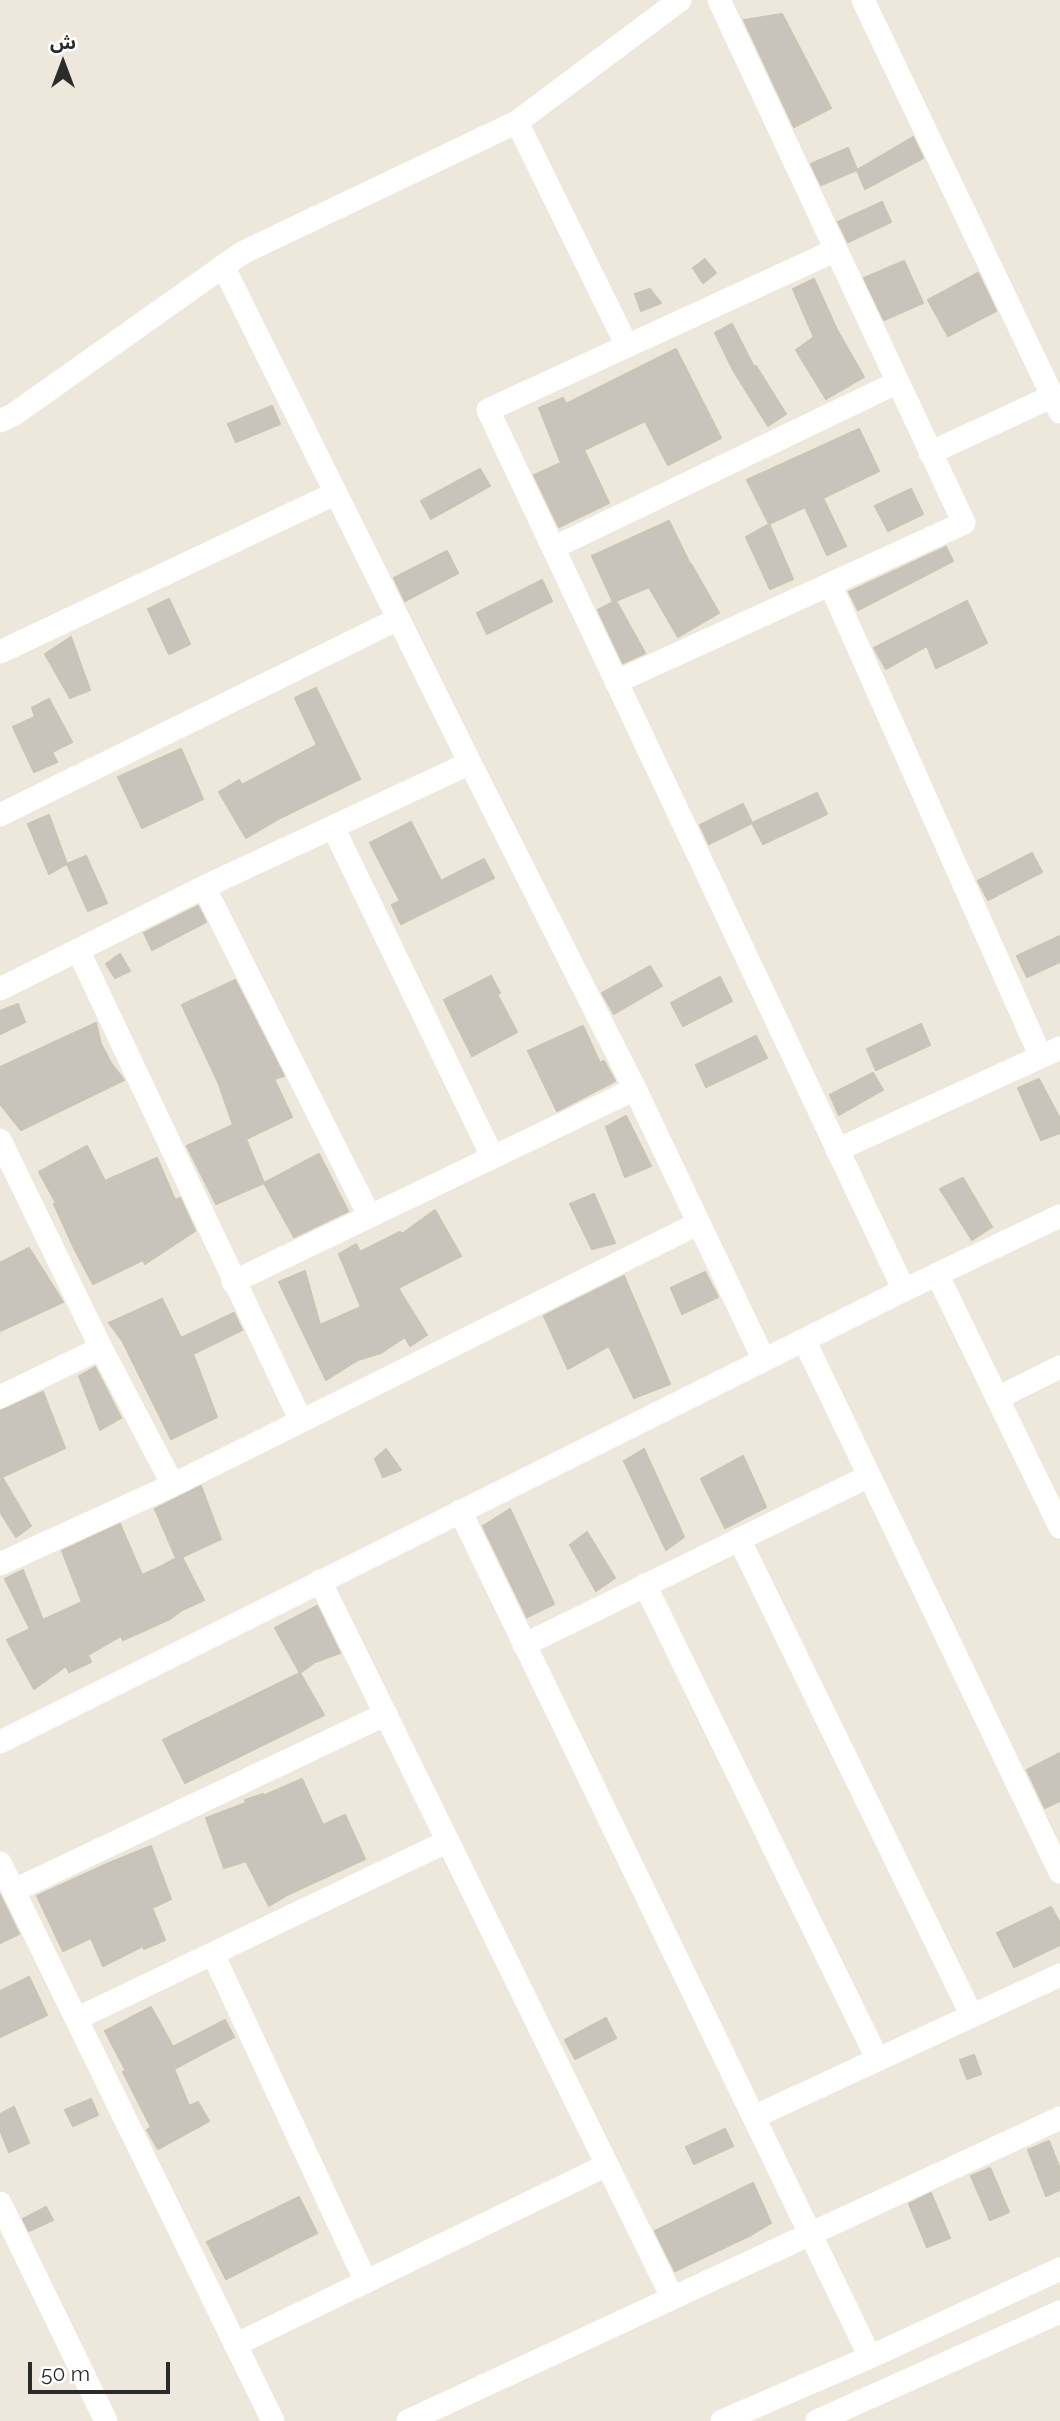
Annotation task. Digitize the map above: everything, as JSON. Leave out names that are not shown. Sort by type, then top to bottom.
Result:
[{"type":"street","points":[[0,421],[242,253],[517,122],[681,0]]},
{"type":"street","points":[[616,682],[964,523],[719,0]]},
{"type":"street","points":[[863,0],[1056,404],[930,453]]},
{"type":"street","points":[[517,122],[627,346]]},
{"type":"street","points":[[836,250],[488,410],[904,1290]]},
{"type":"street","points":[[223,266],[635,1089],[764,1360]]},
{"type":"street","points":[[553,548],[898,382]]},
{"type":"street","points":[[0,652],[335,493]]},
{"type":"street","points":[[830,584],[1050,1052],[837,1150]]},
{"type":"street","points":[[0,815],[398,619]]},
{"type":"street","points":[[0,989],[204,887],[470,763]]},
{"type":"street","points":[[333,827],[492,1156]]},
{"type":"street","points":[[204,887],[369,1215]]},
{"type":"street","points":[[78,950],[233,1282],[301,1420]]},
{"type":"street","points":[[233,1282],[635,1089]]},
{"type":"street","points":[[0,1140],[101,1348],[173,1485]]},
{"type":"street","points":[[0,1742],[904,1290],[1060,1216]]},
{"type":"street","points":[[0,1564],[173,1485],[699,1223]]},
{"type":"street","points":[[937,1274],[1060,1527]]},
{"type":"street","points":[[804,1340],[1060,1872]]},
{"type":"street","points":[[0,1397],[101,1348]]},
{"type":"street","points":[[997,1398],[1060,1367]]},
{"type":"street","points":[[524,1645],[869,1476]]},
{"type":"street","points":[[460,1511],[870,2357]]},
{"type":"street","points":[[739,1539],[972,2016]]},
{"type":"street","points":[[320,1581],[672,2297]]},
{"type":"street","points":[[645,1585],[878,2060]]},
{"type":"street","points":[[15,1890],[386,1714]]},
{"type":"street","points":[[76,2019],[448,1841]]},
{"type":"street","points":[[0,1863],[272,2421]]},
{"type":"street","points":[[213,1954],[366,2281]]},
{"type":"street","points":[[754,2117],[1060,1975]]},
{"type":"street","points":[[408,2421],[1060,2118]]},
{"type":"street","points":[[235,2345],[607,2165]]},
{"type":"street","points":[[0,2203],[7,2237],[106,2421]]},
{"type":"street","points":[[722,2421],[870,2357],[1060,2269]]},
{"type":"street","points":[[817,2421],[1060,2312]]},
{"type":"building","points":[[782,14],[831,108],[794,127],[744,20]]},
{"type":"building","points":[[913,137],[923,158],[865,189],[857,170]]},
{"type":"building","points":[[848,148],[857,170],[821,185],[811,164]]},
{"type":"building","points":[[882,202],[891,222],[848,242],[838,222]]},
{"type":"building","points":[[705,259],[716,273],[703,283],[693,268]]},
{"type":"building","points":[[904,261],[923,303],[884,320],[864,278]]},
{"type":"building","points":[[978,273],[996,311],[948,336],[928,300]]},
{"type":"building","points":[[814,279],[837,330],[864,377],[826,399],[796,350],[814,337],[793,289]]},
{"type":"building","points":[[650,289],[661,303],[641,311],[635,294]]},
{"type":"building","points":[[732,324],[754,367],[756,366],[786,414],[768,426],[733,370],[715,333]]},
{"type":"building","points":[[676,349],[721,438],[668,465],[645,421],[584,450],[609,503],[559,527],[534,475],[561,463],[539,408],[563,398],[566,404]]},
{"type":"building","points":[[272,406],[280,424],[236,442],[228,424]]},
{"type":"building","points":[[859,429],[879,471],[823,498],[846,546],[827,555],[805,507],[769,524],[747,480]]},
{"type":"building","points":[[480,469],[490,486],[431,519],[421,501]]},
{"type":"building","points":[[911,489],[923,514],[888,531],[875,506]]},
{"type":"building","points":[[669,521],[719,613],[678,637],[649,587],[616,601],[645,653],[623,663],[598,610],[613,602],[592,556]]},
{"type":"building","points":[[769,524],[793,579],[770,589],[746,537]]},
{"type":"building","points":[[946,547],[953,561],[858,610],[849,592]]},
{"type":"building","points":[[447,551],[458,573],[405,601],[394,578]]},
{"type":"building","points":[[542,580],[552,601],[487,634],[477,613]]},
{"type":"building","points":[[169,599],[190,644],[169,654],[148,609]]},
{"type":"building","points":[[967,601],[987,643],[936,668],[927,646],[886,669],[874,648]]},
{"type":"building","points":[[71,637],[90,690],[70,698],[45,654]]},
{"type":"building","points":[[316,688],[360,779],[282,817],[246,838],[219,792],[239,780],[242,785],[317,745],[295,698]]},
{"type":"building","points":[[49,699],[72,742],[52,752],[57,762],[34,772],[13,727],[35,717],[32,708]]},
{"type":"building","points":[[181,749],[203,799],[142,828],[118,777]]},
{"type":"building","points":[[817,793],[827,814],[763,844],[752,823]]},
{"type":"building","points":[[743,804],[752,823],[709,844],[700,825]]},
{"type":"building","points":[[49,815],[67,864],[49,874],[28,824]]},
{"type":"building","points":[[411,822],[441,881],[484,859],[494,878],[401,924],[392,905],[400,901],[370,843]]},
{"type":"building","points":[[1032,853],[1042,872],[988,900],[978,881]]},
{"type":"building","points":[[86,856],[107,903],[88,911],[67,864]]},
{"type":"building","points":[[198,906],[206,922],[152,950],[144,933]]},
{"type":"building","points":[[1060,936],[1060,962],[1027,977],[1017,956]]},
{"type":"building","points":[[120,954],[130,971],[115,978],[106,964]]},
{"type":"building","points":[[650,966],[662,986],[614,1014],[602,993]]},
{"type":"building","points":[[491,976],[500,993],[497,994],[517,1032],[472,1056],[444,1000]]},
{"type":"building","points":[[720,977],[732,1001],[683,1026],[671,1003]]},
{"type":"building","points":[[235,980],[284,1076],[274,1079],[292,1117],[246,1139],[264,1183],[216,1204],[187,1146],[233,1125],[218,1082],[182,1005]]},
{"type":"building","points":[[18,1004],[25,1022],[0,1034],[0,1011]]},
{"type":"building","points":[[96,1023],[101,1044],[124,1080],[21,1130],[0,1104],[0,1067]]},
{"type":"building","points":[[921,1024],[930,1045],[876,1070],[867,1049]]},
{"type":"building","points":[[583,1026],[600,1063],[604,1061],[615,1081],[557,1111],[528,1051]]},
{"type":"building","points":[[756,1036],[767,1058],[706,1087],[696,1065]]},
{"type":"building","points":[[873,1073],[883,1090],[839,1115],[830,1095]]},
{"type":"building","points":[[1039,1079],[1060,1119],[1060,1133],[1041,1140],[1018,1088]]},
{"type":"building","points":[[626,1116],[651,1166],[625,1177],[606,1127]]},
{"type":"building","points":[[87,1146],[105,1181],[157,1158],[175,1200],[180,1198],[195,1231],[145,1264],[143,1260],[93,1284],[39,1172]]},
{"type":"building","points":[[319,1154],[348,1211],[294,1237],[264,1183]]},
{"type":"building","points":[[963,1178],[992,1227],[972,1240],[940,1189]]},
{"type":"building","points":[[594,1194],[615,1243],[592,1249],[570,1204]]},
{"type":"building","points":[[435,1210],[461,1256],[398,1288],[427,1335],[410,1346],[405,1337],[381,1353],[358,1360],[326,1380],[279,1282],[305,1271],[320,1325],[361,1307],[339,1254],[356,1244],[360,1252],[400,1232],[402,1234]]},
{"type":"building","points":[[29,1248],[63,1302],[0,1331],[0,1263]]},
{"type":"building","points":[[705,1272],[718,1297],[682,1314],[671,1288]]},
{"type":"building","points":[[624,1276],[670,1384],[634,1398],[609,1346],[568,1369],[544,1316]]},
{"type":"building","points":[[162,1299],[181,1338],[234,1313],[242,1330],[193,1354],[217,1417],[171,1439],[123,1342],[109,1323]]},
{"type":"building","points":[[95,1367],[121,1418],[100,1430],[79,1376]]},
{"type":"building","points":[[43,1392],[65,1448],[2,1477],[31,1526],[16,1537],[0,1512],[0,1411]]},
{"type":"building","points":[[386,1449],[401,1470],[383,1477],[375,1459]]},
{"type":"building","points":[[644,1449],[684,1537],[666,1550],[624,1461]]},
{"type":"building","points":[[743,1456],[766,1507],[725,1528],[701,1479]]},
{"type":"building","points":[[201,1486],[221,1539],[182,1557],[204,1600],[123,1640],[121,1636],[88,1655],[91,1662],[69,1672],[66,1666],[34,1689],[7,1640],[30,1629],[5,1579],[23,1570],[43,1620],[82,1602],[62,1551],[120,1524],[142,1575],[160,1567],[176,1558],[155,1509]]},
{"type":"building","points":[[510,1509],[554,1604],[527,1617],[483,1526]]},
{"type":"building","points":[[587,1532],[615,1578],[596,1591],[570,1545]]},
{"type":"building","points":[[317,1606],[340,1653],[315,1662],[300,1673],[275,1628]]},
{"type":"building","points":[[300,1673],[324,1715],[185,1783],[163,1740]]},
{"type":"building","points":[[1060,1753],[1060,1801],[1045,1808],[1027,1770]]},
{"type":"building","points":[[302,1779],[323,1825],[345,1815],[365,1859],[269,1906],[246,1861],[224,1868],[206,1818]]},
{"type":"building","points":[[151,1846],[171,1899],[152,1908],[165,1940],[144,1949],[143,1946],[103,1966],[91,1938],[63,1951],[37,1896]]},
{"type":"building","points":[[0,1895],[19,1934],[0,1943]]},
{"type":"building","points":[[1051,1907],[1060,1923],[1060,1945],[1014,1967],[997,1933]]},
{"type":"building","points":[[29,1977],[47,2015],[0,2037],[0,1991]]},
{"type":"building","points":[[151,2007],[173,2047],[225,2020],[234,2037],[174,2069],[189,2106],[198,2102],[209,2121],[158,2149],[147,2130],[151,2127],[123,2072],[126,2071],[105,2031]]},
{"type":"building","points":[[606,2018],[616,2038],[575,2059],[565,2040]]},
{"type":"building","points":[[974,2055],[981,2074],[967,2079],[960,2060]]},
{"type":"building","points":[[91,2099],[98,2115],[73,2126],[65,2110]]},
{"type":"building","points":[[14,2107],[29,2143],[9,2152],[0,2130],[0,2114]]},
{"type":"building","points":[[725,2129],[733,2146],[694,2164],[686,2147]]},
{"type":"building","points":[[1049,2141],[1060,2169],[1060,2190],[1046,2196],[1028,2150]]},
{"type":"building","points":[[990,2168],[1009,2212],[990,2220],[971,2176]]},
{"type":"building","points":[[753,2183],[771,2223],[675,2271],[655,2231]]},
{"type":"building","points":[[931,2193],[950,2238],[927,2247],[909,2204]]},
{"type":"building","points":[[299,2197],[317,2233],[226,2279],[207,2242]]},
{"type":"building","points":[[46,2207],[53,2220],[29,2231],[23,2219]]}]
